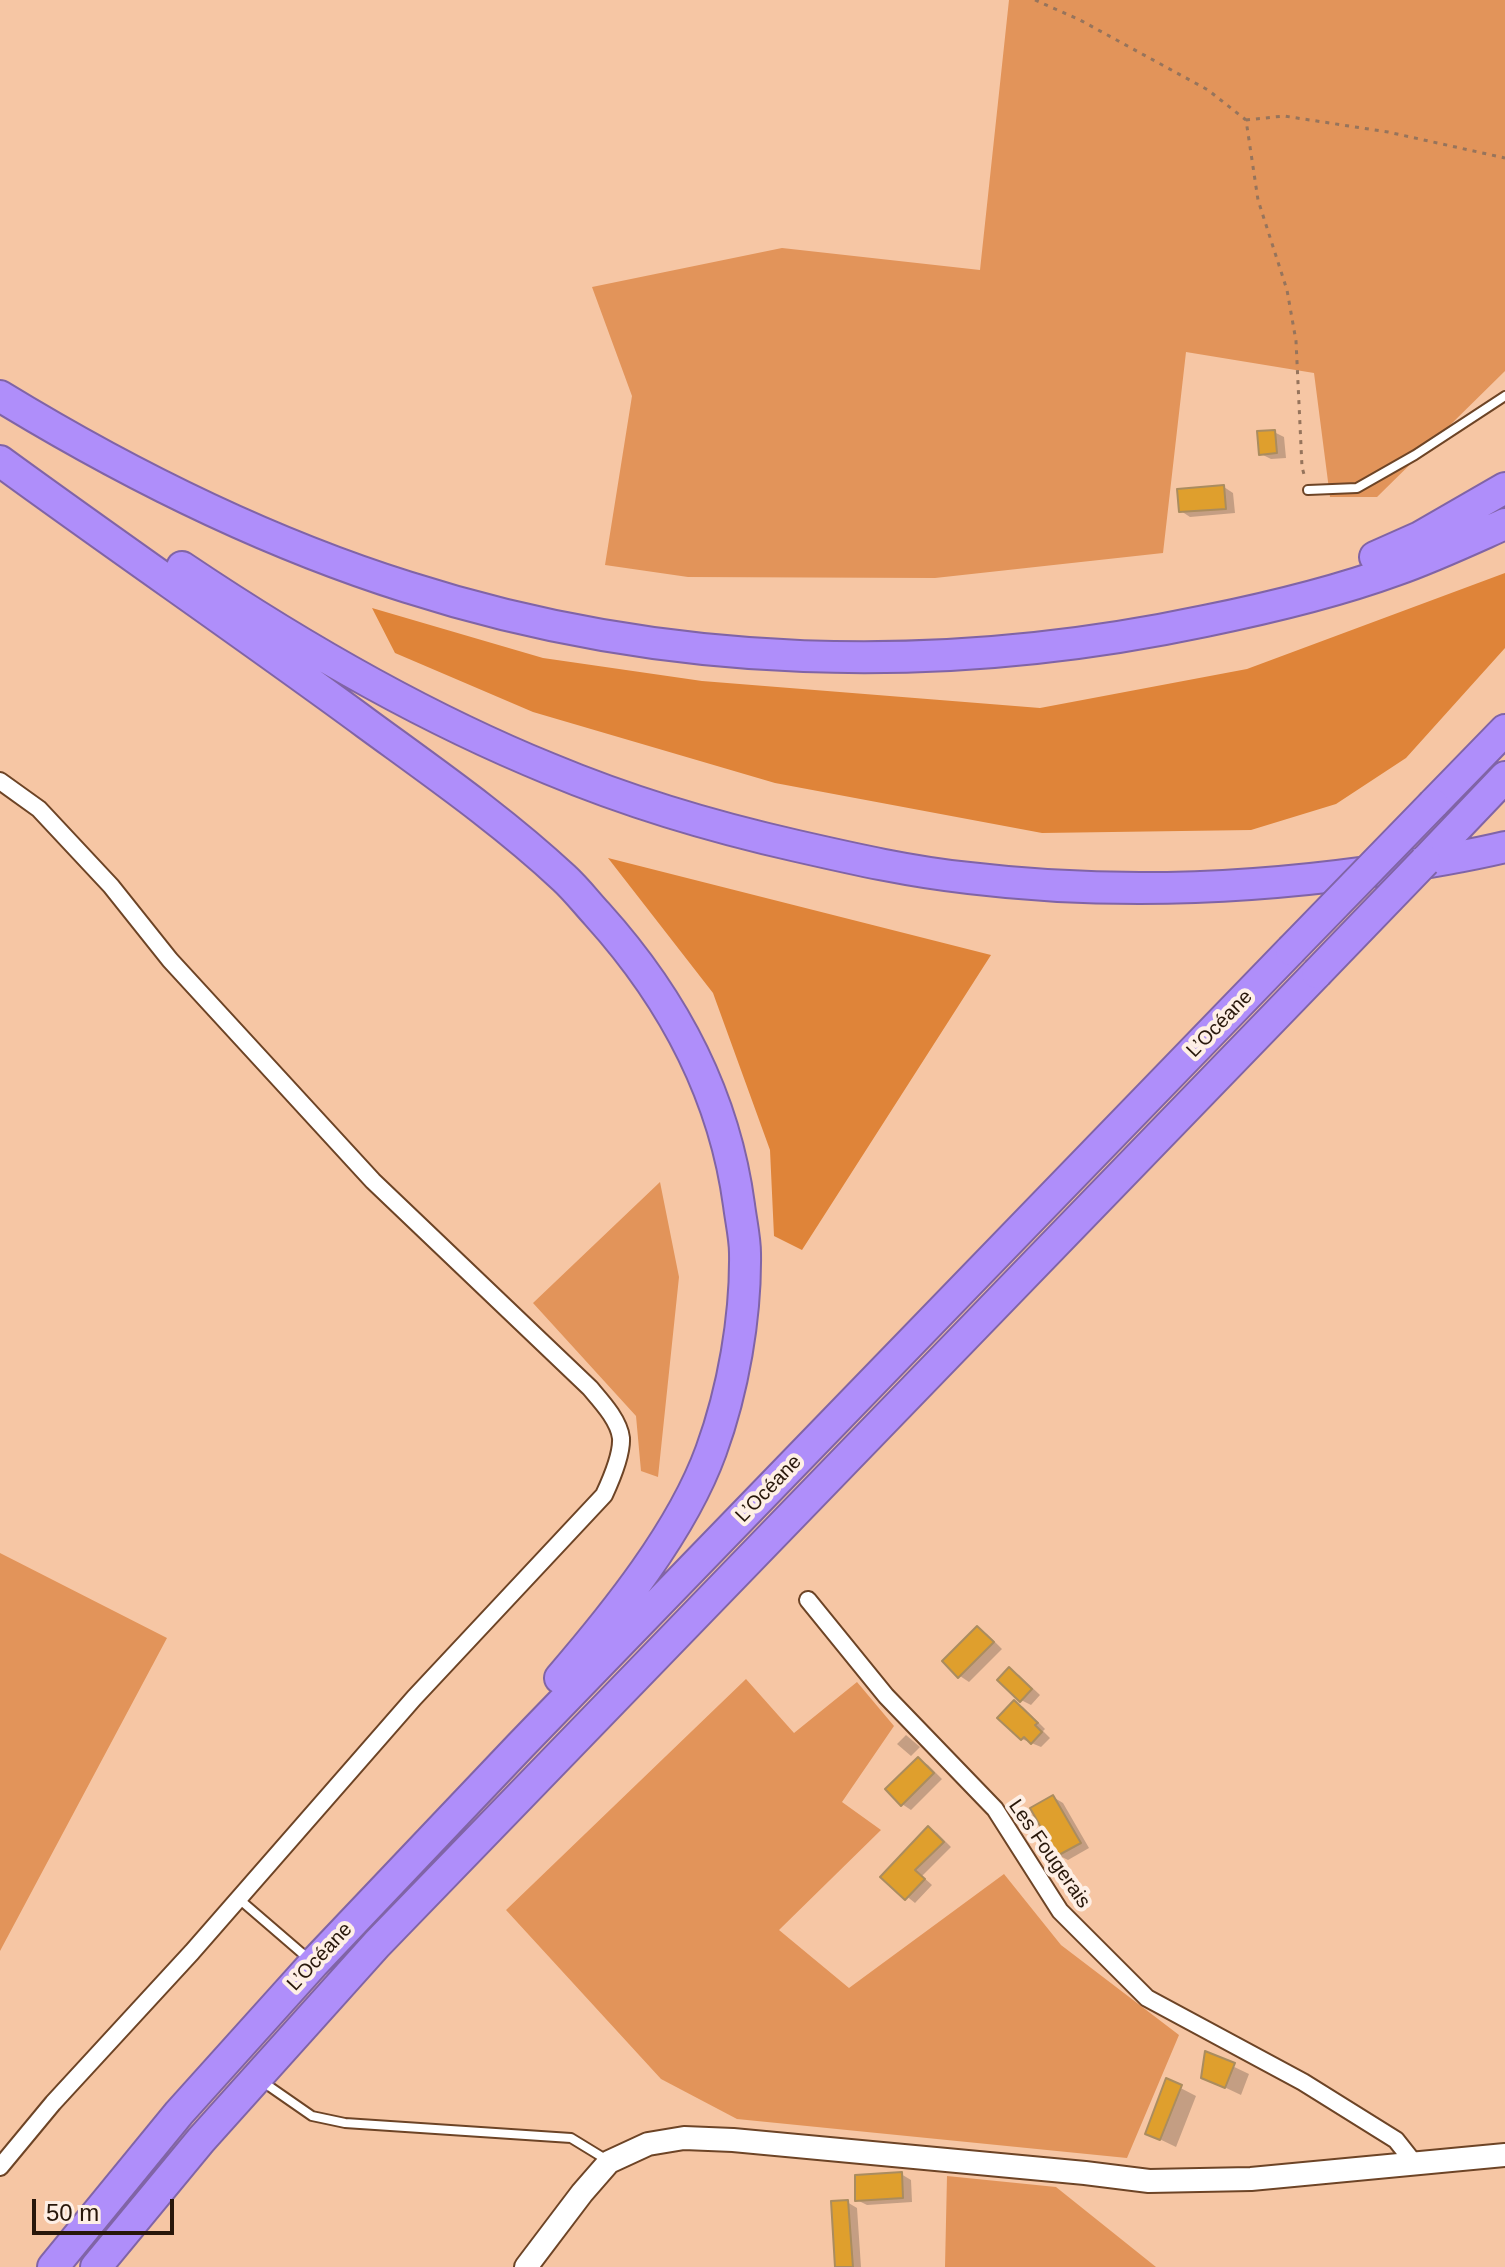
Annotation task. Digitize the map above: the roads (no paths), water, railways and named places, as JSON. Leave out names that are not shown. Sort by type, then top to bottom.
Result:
[{"type":"highway","points":[[0,396],[73,441],[156,485],[281,542],[409,588],[588,632],[716,650],[892,658],[1017,651],[1088,643],[1311,597],[1397,570],[1505,524]]},
{"type":"highway","points":[[0,444],[230,599],[348,671],[438,719],[551,770],[723,829],[850,858],[968,878],[1069,887],[1201,887],[1314,879],[1455,859],[1505,847]]},
{"type":"highway","points":[[0,461],[451,786],[565,879],[626,947],[670,1010],[699,1064],[725,1131],[737,1185],[745,1250],[742,1315],[730,1383],[711,1451],[693,1492],[659,1549],[610,1619],[543,1698],[521,1745]]},
{"type":"highway","points":[[1186,625],[1233,599],[1308,580],[1388,552],[1505,488]]},
{"type":"highway","name":"L’Océane","points":[[53,2267],[179,2113],[314,1963],[521,1745],[1505,730]]},
{"type":"highway","name":"L’Océane","points":[[96,2267],[201,2140],[377,1944],[1505,777]]},
{"type":"street","points":[[0,781],[39,809],[111,886],[170,960],[373,1181],[590,1388],[610,1411],[621,1438],[615,1468],[604,1495],[414,1698],[239,1899],[53,2103],[0,2167]]},
{"type":"street","name":"Les Fougerais","points":[[808,1600],[886,1696],[995,1809],[1060,1911],[1147,1998],[1303,2082],[1396,2140],[1415,2164]]},
{"type":"street","points":[[526,2267],[609,2162],[648,2144],[684,2138],[733,2140],[1149,2181],[1251,2179],[1505,2155]]},
{"type":"lane","points":[[1308,490],[1357,488],[1415,455],[1505,396]]},
{"type":"lane","points":[[239,1899],[314,1963]]},
{"type":"lane","points":[[256,2077],[312,2116],[345,2123],[571,2138],[604,2156],[609,2162]]}]
